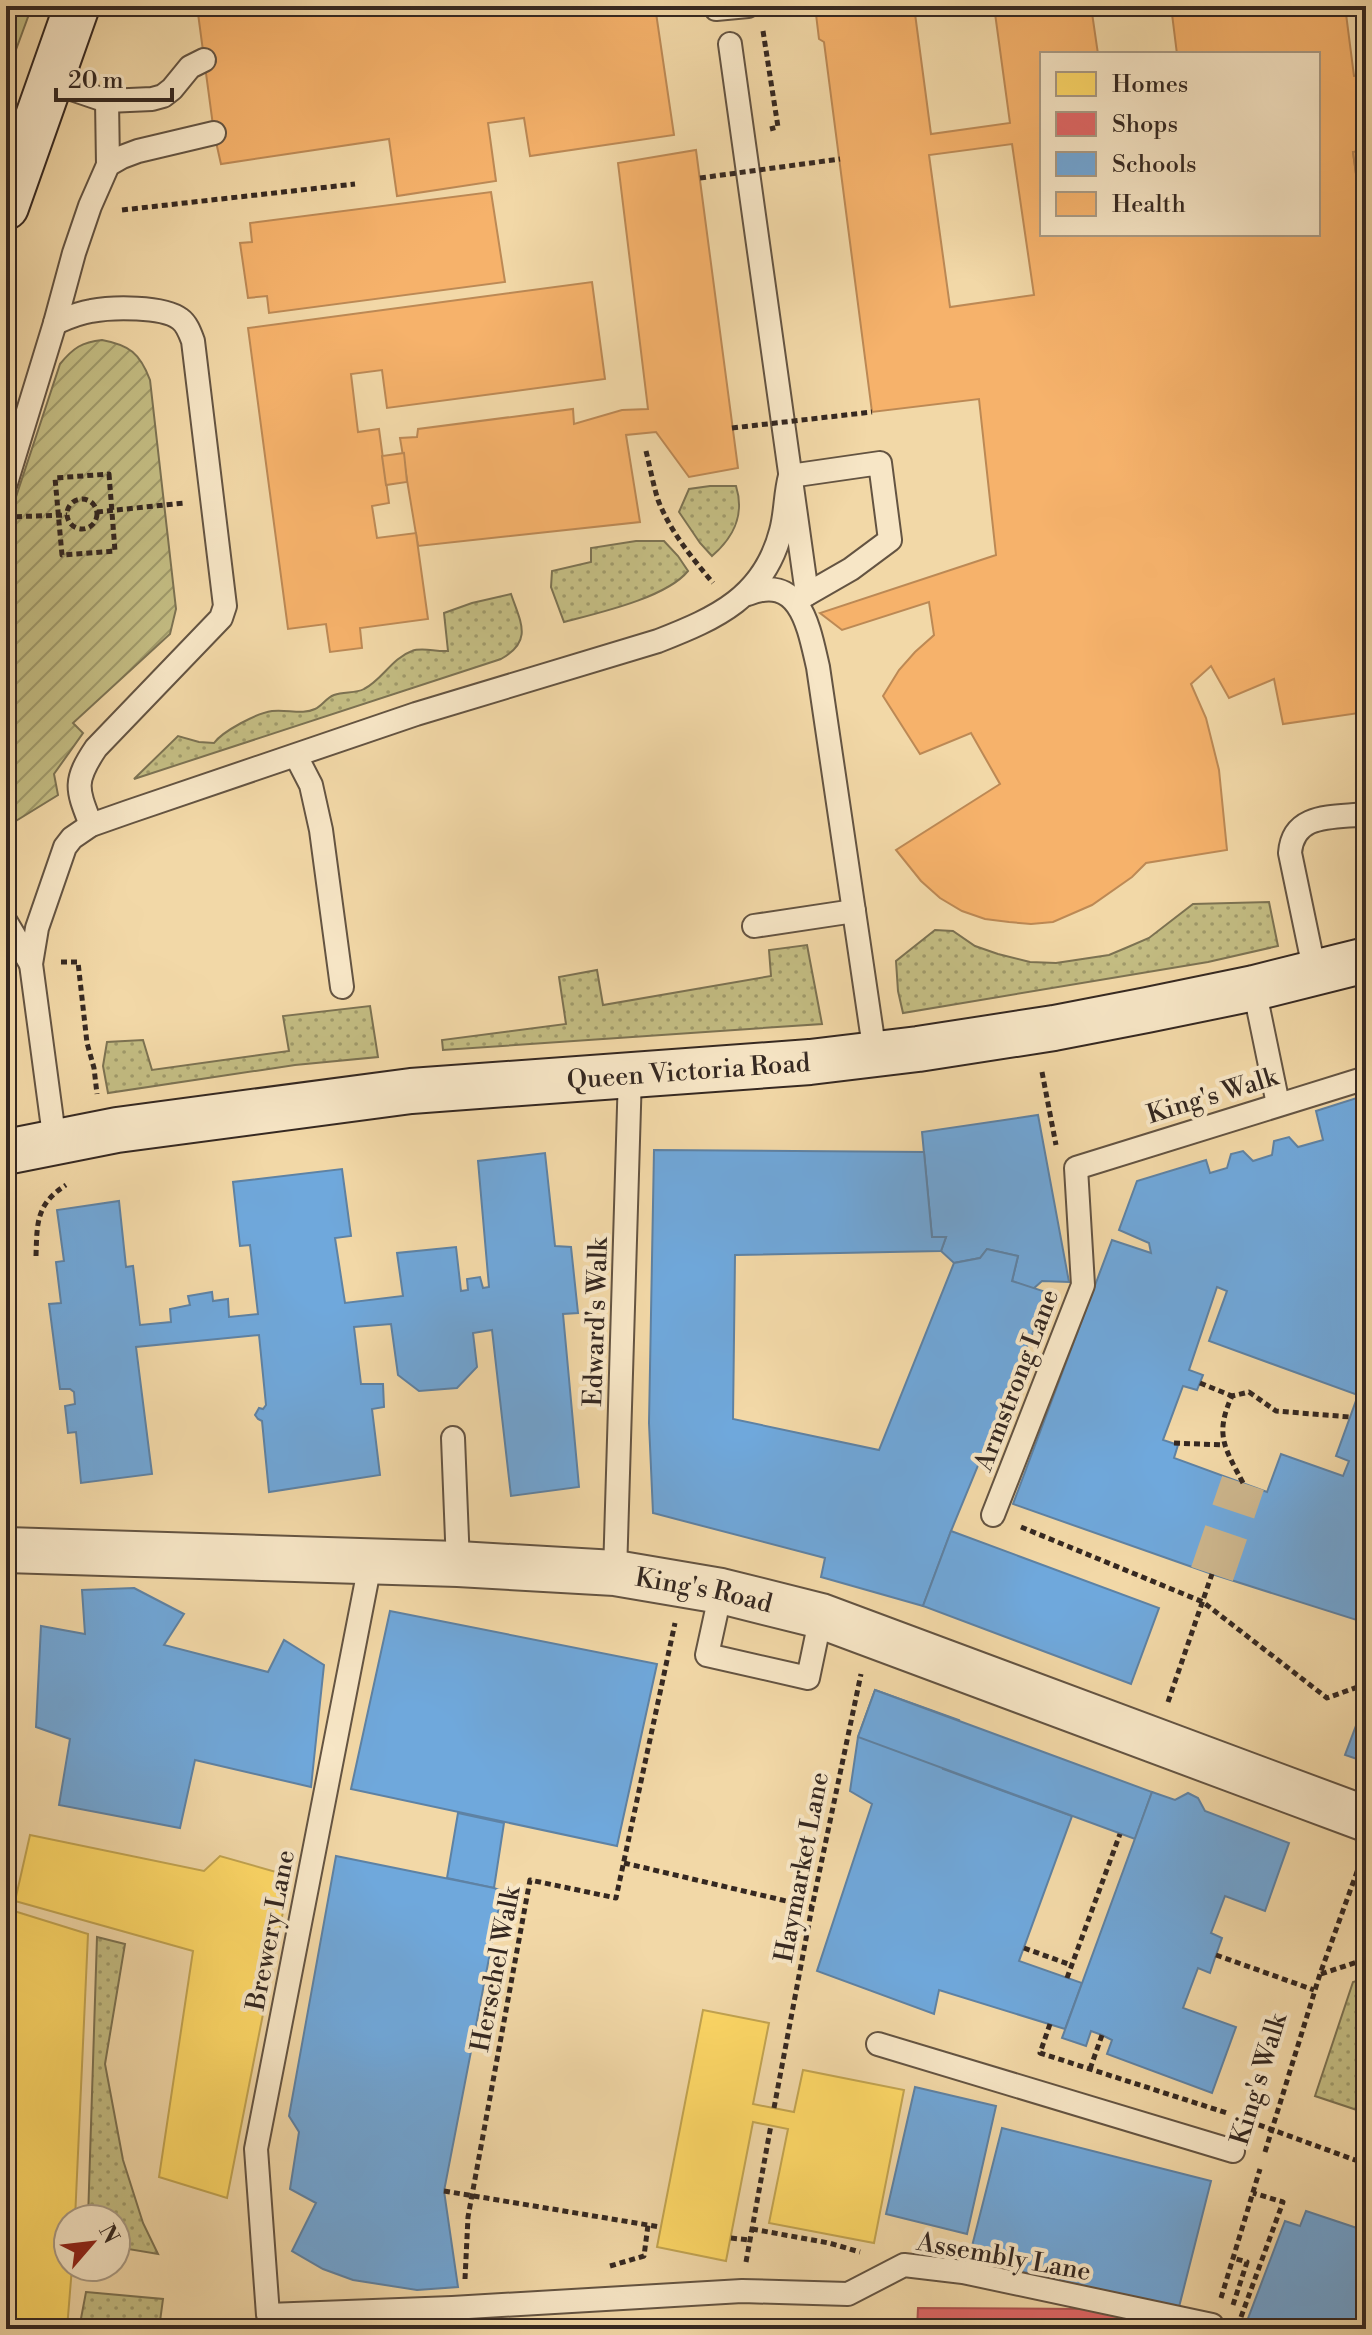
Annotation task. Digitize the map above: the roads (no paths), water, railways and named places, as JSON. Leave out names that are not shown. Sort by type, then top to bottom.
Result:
[{"type":"street","points":[[6,207],[77,6]]},
{"type":"street","name":"Queen Victoria Road","points":[[6,1152],[129,1128],[411,1091],[810,1062],[875,1054],[1054,1028],[1254,988],[1366,961]]},
{"type":"street","name":"King's Road","points":[[6,1550],[371,1559],[615,1573],[721,1591],[821,1616],[1366,1819]]},
{"type":"lane","points":[[716,6],[716,9],[748,6]]},
{"type":"lane","points":[[730,44],[790,476],[803,614],[818,667],[875,1054]]},
{"type":"lane","points":[[51,82],[107,101],[152,99],[163,96],[190,67],[204,60]]},
{"type":"lane","points":[[6,483],[74,253],[108,165],[107,101]]},
{"type":"lane","points":[[108,165],[138,151],[214,133]]},
{"type":"lane","points":[[55,323],[76,314],[112,308],[163,312],[178,317],[187,326],[193,341],[225,606],[221,618],[96,748],[83,768],[79,781],[80,797],[91,825]]},
{"type":"lane","points":[[55,1143],[31,964],[41,911],[65,847],[80,831],[416,714],[658,641],[695,627],[759,589],[774,589],[801,598],[851,569],[890,540],[880,463],[790,476]]},
{"type":"lane","points":[[748,594],[775,548],[782,529],[790,476]]},
{"type":"lane","points":[[296,756],[311,785],[321,830],[342,987]]},
{"type":"lane","points":[[1315,973],[1290,853],[1291,841],[1296,831],[1317,819],[1366,814]]},
{"type":"lane","points":[[754,926],[854,911]]},
{"type":"lane","points":[[6,922],[31,964]]},
{"type":"lane","points":[[1254,988],[1278,1104]]},
{"type":"lane","name":"Edward's Walk","points":[[615,1573],[630,1074]]},
{"type":"lane","name":"King's Walk","points":[[1067,1161],[1366,1078]]},
{"type":"lane","name":"Armstrong Lane","points":[[993,1515],[1083,1285],[1067,1161]]},
{"type":"lane","points":[[453,1438],[458,1564]]},
{"type":"lane","name":"Brewery Lane","points":[[268,2315],[256,2149],[371,1559]]},
{"type":"lane","points":[[721,1591],[707,1655],[808,1678],[821,1616]]},
{"type":"lane","points":[[878,2044],[1233,2151]]},
{"type":"lane","name":"Assembly Lane","points":[[268,2315],[742,2291],[848,2294],[904,2265],[963,2272],[1221,2320]]},
{"type":"tunnel","points":[[1212,1574],[1243,1483]]}]
